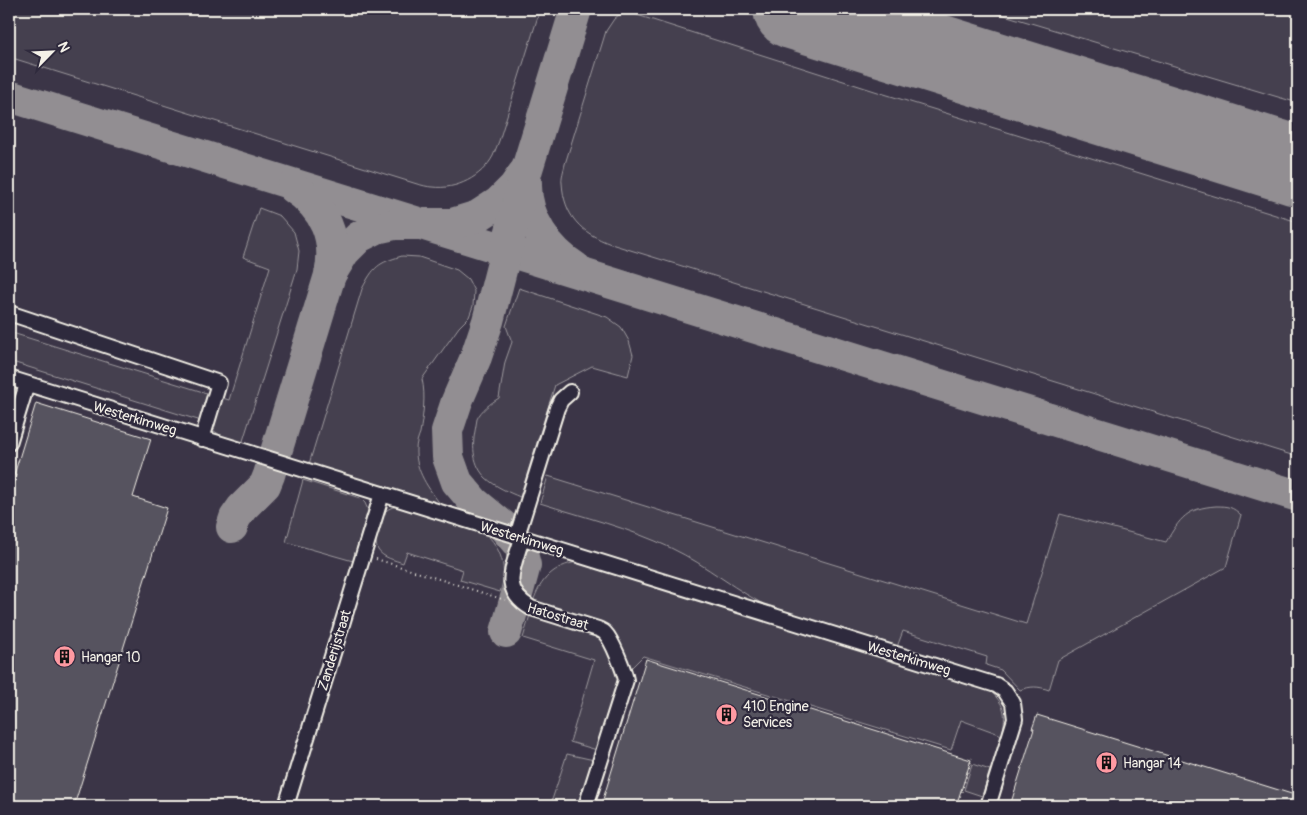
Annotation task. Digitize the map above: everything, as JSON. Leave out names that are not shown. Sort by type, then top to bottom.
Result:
[{"type":"street","points":[[9,313],[218,383],[202,439]]},
{"type":"street","name":"Westerkimweg","points":[[9,378],[996,685],[1005,691],[1013,703],[1015,719],[988,806]]},
{"type":"street","points":[[9,443],[27,384]]},
{"type":"street","points":[[531,608],[521,602],[514,593],[510,583],[520,537],[557,408],[561,400],[570,392]]},
{"type":"street","name":"Zanderijstraat","points":[[286,806],[382,494]]},
{"type":"street","name":"Hatostraat","points":[[531,608],[598,629],[605,633],[624,671],[626,680],[586,806]]},
{"type":"path","name":"Hatostraat","points":[[363,555],[531,608]]},
{"type":"path","points":[[957,806],[972,758]]},
{"type":"shaded area","points":[[9,9],[1298,9],[1298,806],[9,806]]},
{"type":"shaded area","points":[[9,9],[539,9],[539,13],[493,156],[482,170],[468,180],[451,186],[429,187],[9,57]]},
{"type":"shaded area","points":[[984,9],[1298,9],[1298,103]]},
{"type":"shaded area","points":[[620,14],[634,14],[881,93],[1298,222],[1298,457],[611,244],[600,240],[583,229],[570,214],[566,205],[563,195],[562,178],[606,31]]},
{"type":"shaded area","points":[[259,208],[280,216],[294,232],[299,251],[297,269],[242,444],[223,437],[198,420],[9,361],[9,332],[229,400],[270,267],[243,257]]},
{"type":"shaded area","points":[[402,256],[419,257],[457,270],[468,279],[474,291],[473,306],[469,317],[459,327],[422,379],[424,406],[420,433],[416,445],[416,457],[420,472],[441,505],[309,464],[362,289],[377,266]]},
{"type":"shaded area","points":[[519,288],[607,317],[621,327],[629,341],[633,355],[628,376],[592,366],[555,385],[520,497],[498,487],[486,478],[478,467],[474,456],[477,420],[486,407],[499,398],[505,362],[512,342],[506,326]]},
{"type":"shaded area","points":[[548,476],[1026,624],[1060,514],[1166,542],[1180,521],[1198,509],[1224,506],[1233,509],[1241,515],[1226,567],[1058,660],[1049,690],[1034,687],[1020,690],[1001,670],[986,665],[987,657],[903,631],[897,647],[773,609],[671,548],[623,529],[540,503]]},
{"type":"shaded area","points":[[303,480],[360,498],[365,503],[368,510],[353,561],[286,542]]},
{"type":"shaded area","points":[[398,506],[484,532],[495,545],[502,560],[503,576],[500,592],[460,580],[463,570],[407,552],[403,563],[380,553],[376,542],[380,521],[387,510]]},
{"type":"shaded area","points":[[578,562],[988,689],[998,699],[1003,709],[1002,735],[961,720],[951,750],[643,656],[631,668],[608,626],[533,602],[544,580],[549,575],[562,566]]},
{"type":"shaded area","points":[[530,615],[591,632],[602,641],[618,669],[621,676],[597,750],[570,742],[594,660],[523,638]]},
{"type":"shaded area","points":[[567,754],[594,760],[579,806],[550,806]]},
{"type":"shaded area","points":[[972,764],[990,770],[982,796],[964,790]]},
{"type":"building","name":"Hangar 10","points":[[36,403],[151,439],[133,497],[167,508],[74,806],[9,806],[9,497]]},
{"type":"building","name":"410 Engine Services","points":[[646,659],[971,760],[956,806],[601,806]]},
{"type":"building","name":"Hangar 14","points":[[1037,715],[1298,796],[1298,806],[1010,806]]},
{"type":"taxiway","points":[[506,632],[525,565],[520,546],[502,525],[474,502],[457,482],[448,457],[447,431],[488,321],[527,169],[576,9]]},
{"type":"taxiway","points":[[9,96],[1298,496]]},
{"type":"taxiway","points":[[330,275],[344,252],[359,237],[377,228],[395,224],[452,224],[478,216],[498,203],[514,187],[523,174]]},
{"type":"taxiway","points":[[526,183],[529,209],[540,232],[556,252],[576,268]]},
{"type":"taxiway","points":[[232,527],[235,518],[242,508],[265,485],[269,475],[330,275],[332,248],[326,225],[321,214],[313,204],[293,187]]},
{"type":"runway","points":[[793,9],[1298,166]]},
{"type":"place","name":"Hangar 10","points":[[65,657]]},
{"type":"place","name":"410 Engine Services","points":[[727,714]]},
{"type":"place","name":"Hangar 14","points":[[1107,763]]}]
